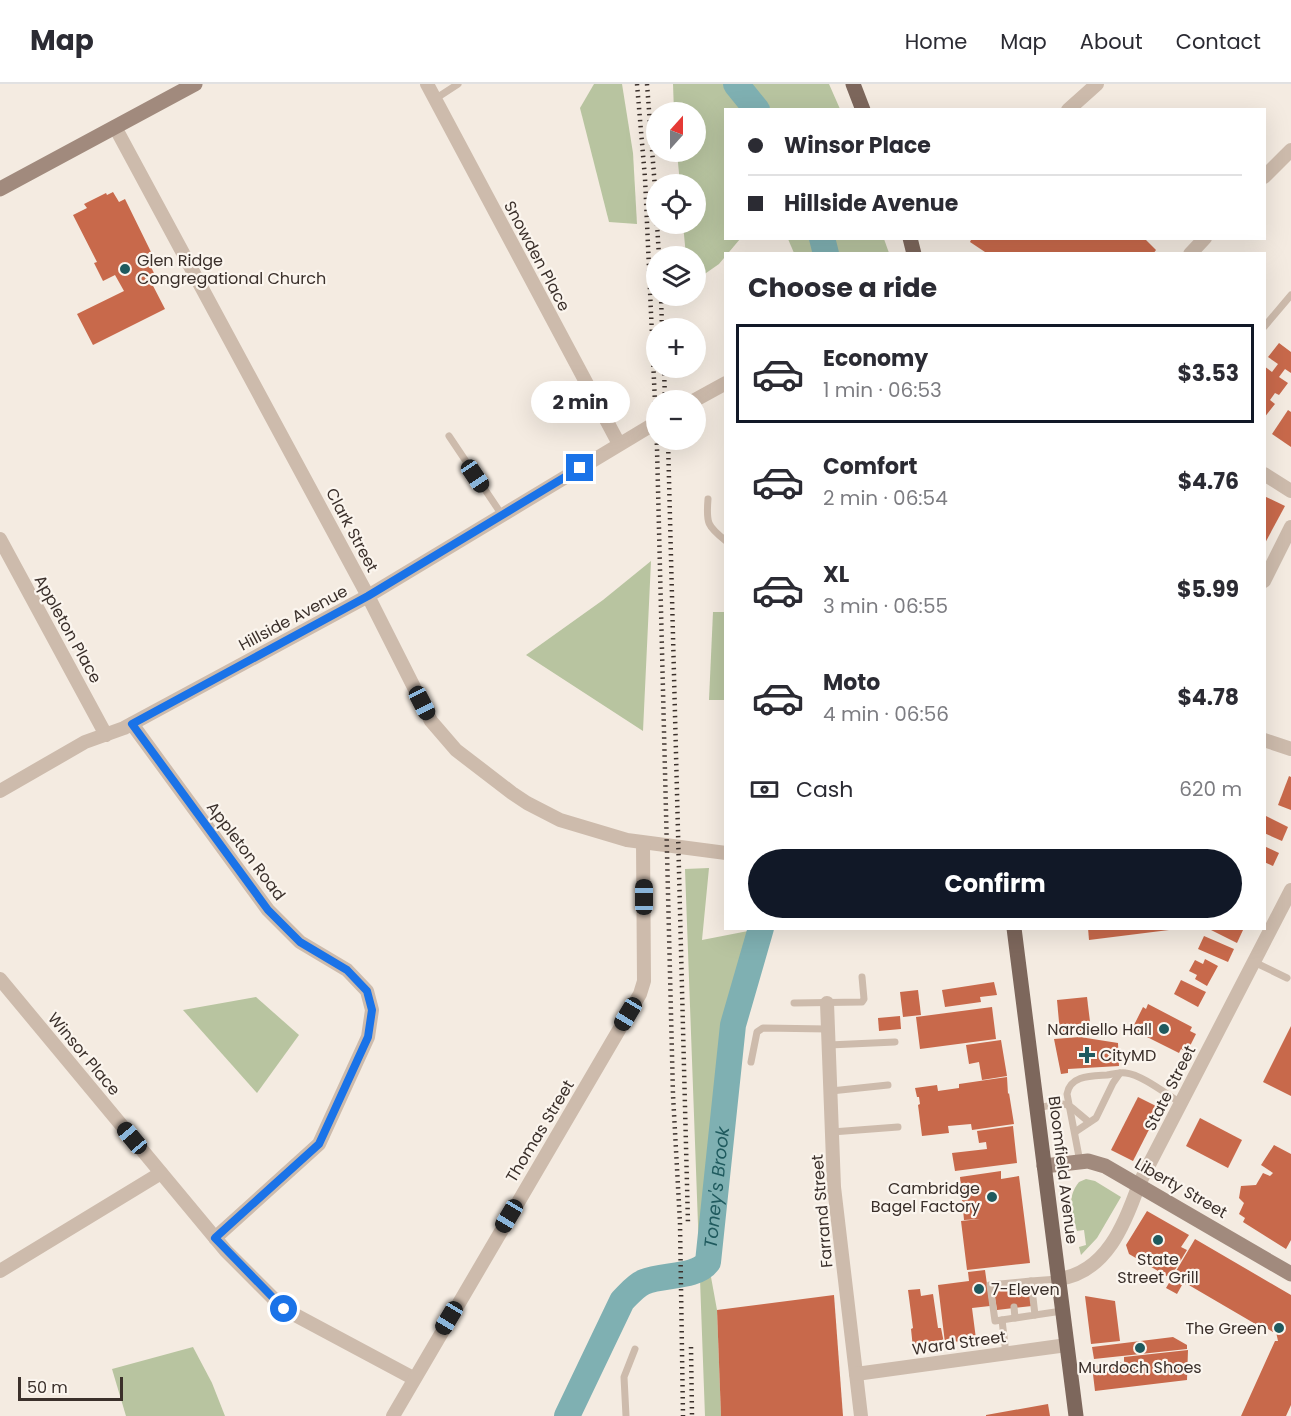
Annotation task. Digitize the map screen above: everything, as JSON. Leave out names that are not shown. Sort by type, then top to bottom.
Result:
[{"type":"main road","points":[[853,84],[863,108]]},
{"type":"main road","name":"Bloomfield Avenue","points":[[1014,930],[1076,1416]]},
{"type":"street","points":[[0,189],[195,84]]},
{"type":"street","name":"Snowden Place","points":[[426,84],[619,444]]},
{"type":"street","points":[[1070,108],[1097,84]]},
{"type":"street","name":"Clark Street","points":[[115,127],[368,596],[431,721],[456,750],[512,793],[543,812],[594,831],[643,843],[724,853]]},
{"type":"street","points":[[1266,175],[1291,150]]},
{"type":"street","points":[[1192,252],[1203,240]]},
{"type":"street","points":[[706,394],[724,384]]},
{"type":"street","name":"Hillside Avenue","points":[[0,791],[86,742],[132,724],[368,596],[646,429]]},
{"type":"street","points":[[1266,475],[1291,491]]},
{"type":"street","points":[[1266,577],[1291,527]]},
{"type":"street","name":"Appleton Place","points":[[0,539],[106,735]]},
{"type":"street","name":"Appleton Road","points":[[132,724],[268,910],[300,942],[347,970],[367,991],[372,1010],[368,1037],[319,1144],[215,1238]]},
{"type":"street","points":[[1266,741],[1291,749]]},
{"type":"street","name":"Thomas Street","points":[[393,1416],[413,1378],[640,994],[644,981],[643,843]]},
{"type":"street","name":"State Street","points":[[1266,928],[1291,890]]},
{"type":"street","name":"State Street","points":[[1058,1279],[1079,1275],[1094,1263],[1122,1226],[1139,1184],[1254,962],[1264,931]]},
{"type":"street","name":"Winsor Place","points":[[0,979],[215,1238],[284,1309],[413,1378]]},
{"type":"street","name":"Farrand Street","points":[[827,1003],[835,1201],[861,1416]]},
{"type":"street","name":"Liberty Street","points":[[1044,1166],[1080,1162],[1100,1163],[1291,1274]]},
{"type":"street","points":[[0,1271],[161,1173]]},
{"type":"street","name":"Ward Street","points":[[855,1374],[1067,1346]]},
{"type":"lane","points":[[435,99],[458,84]]},
{"type":"lane","points":[[1266,325],[1291,295]]},
{"type":"lane","points":[[449,436],[502,515]]},
{"type":"lane","points":[[708,499],[708,524],[711,530],[724,540]]},
{"type":"lane","points":[[1254,962],[1287,978]]},
{"type":"lane","points":[[794,1003],[862,1002],[864,999],[862,977]]},
{"type":"lane","points":[[751,1062],[757,1032],[763,1028],[828,1029]]},
{"type":"lane","points":[[829,1045],[895,1042]]},
{"type":"lane","points":[[1075,1132],[1096,1118],[1120,1073]]},
{"type":"lane","points":[[1080,1162],[1068,1089],[1076,1081],[1083,1077],[1120,1073],[1137,1077],[1180,1103]]},
{"type":"lane","points":[[831,1091],[888,1085]]},
{"type":"lane","points":[[1037,1108],[1060,1103],[1069,1104],[1089,1122]]},
{"type":"lane","points":[[832,1132],[898,1127]]},
{"type":"lane","points":[[1058,1279],[1031,1281],[1012,1286],[990,1285],[995,1321],[1062,1311]]},
{"type":"lane","points":[[1031,1281],[1035,1315]]},
{"type":"lane","points":[[1014,1307],[1015,1318]]},
{"type":"lane","points":[[1002,1320],[1006,1354]]},
{"type":"lane","points":[[626,1416],[624,1377],[635,1349]]},
{"type":"green space","points":[[594,84],[622,84],[633,153],[637,224],[609,222],[580,108]]},
{"type":"green space","points":[[673,84],[829,84],[840,108],[724,108],[724,240],[739,240],[729,252],[724,252],[724,258],[719,264],[706,273],[706,246],[685,246],[684,234],[706,234],[706,174],[679,174],[678,162],[706,162],[706,102],[674,102]]},
{"type":"green space","points":[[788,240],[884,240],[889,252],[794,252]]},
{"type":"green space","points":[[651,561],[643,731],[526,655],[603,600]]},
{"type":"green space","points":[[713,612],[724,612],[724,700],[709,700]]},
{"type":"green space","points":[[709,868],[702,940],[748,931],[763,937],[738,1017],[711,1277],[717,1310],[721,1416],[705,1416],[685,869]]},
{"type":"green space","points":[[256,997],[299,1035],[257,1093],[183,1010]]},
{"type":"green space","points":[[1086,1179],[1095,1181],[1121,1197],[1097,1238],[1081,1255],[1079,1247],[1086,1245],[1084,1230],[1077,1231],[1071,1200],[1079,1182]]},
{"type":"green space","points":[[193,1347],[212,1383],[225,1416],[126,1416],[112,1369]]},
{"type":"building","name":"Glen Ridge Congregational Church","points":[[113,192],[119,202],[125,199],[151,252],[145,255],[155,275],[149,278],[165,309],[93,345],[77,314],[124,291],[115,275],[103,281],[94,263],[97,262],[73,215],[87,208],[84,204]]},
{"type":"building","points":[[971,240],[1146,240],[1156,250],[1154,252],[985,252],[970,242]]},
{"type":"building","points":[[1279,343],[1291,352],[1291,373],[1285,369],[1279,377],[1288,383],[1279,395],[1275,393],[1270,400],[1275,404],[1266,415],[1266,368],[1272,372],[1278,364],[1268,357]]},
{"type":"building","points":[[1288,410],[1291,412],[1291,447],[1272,434]]},
{"type":"building","points":[[1266,497],[1285,506],[1266,541]]},
{"type":"building","points":[[1289,776],[1291,777],[1291,810],[1278,805]]},
{"type":"building","points":[[1266,816],[1288,827],[1282,841],[1266,834]]},
{"type":"building","points":[[1266,847],[1279,853],[1273,866],[1266,863]]},
{"type":"building","points":[[1088,930],[1169,930],[1089,940]]},
{"type":"building","points":[[1211,930],[1243,930],[1237,943]]},
{"type":"building","points":[[1204,936],[1234,949],[1228,962],[1198,949]]},
{"type":"building","points":[[1205,959],[1218,966],[1207,986],[1195,979],[1197,975],[1189,971],[1195,960],[1203,964]]},
{"type":"building","points":[[1181,980],[1206,992],[1198,1007],[1174,994]]},
{"type":"building","points":[[994,982],[997,995],[980,997],[981,1002],[945,1007],[942,990]]},
{"type":"building","points":[[918,990],[921,1015],[903,1017],[900,992]]},
{"type":"building","points":[[1087,997],[1091,1030],[1060,1033],[1057,1000]]},
{"type":"building","name":"Nardiello Hall","points":[[1148,1004],[1192,1027],[1190,1031],[1196,1034],[1187,1052],[1181,1049],[1179,1053],[1135,1031],[1137,1027],[1134,1025],[1143,1007],[1146,1009]]},
{"type":"building","points":[[992,1007],[996,1039],[920,1049],[916,1017]]},
{"type":"building","points":[[900,1016],[901,1029],[879,1031],[878,1018]]},
{"type":"building","points":[[1291,1026],[1291,1096],[1263,1082]]},
{"type":"building","name":"CityMD","points":[[1080,1037],[1118,1043],[1119,1066],[1068,1069],[1068,1073],[1061,1074],[1054,1039]]},
{"type":"building","points":[[1001,1040],[1007,1076],[982,1080],[979,1062],[969,1064],[966,1045]]},
{"type":"building","points":[[1007,1077],[1014,1124],[972,1130],[971,1124],[948,1126],[949,1133],[922,1136],[919,1097],[917,1097],[915,1088],[937,1085],[938,1091],[959,1088],[959,1084]]},
{"type":"building","points":[[1138,1097],[1160,1108],[1133,1161],[1111,1150]]},
{"type":"building","points":[[1200,1118],[1242,1140],[1228,1168],[1186,1146]]},
{"type":"building","points":[[1013,1126],[1017,1163],[955,1171],[952,1153],[987,1149],[986,1142],[979,1143],[977,1131]]},
{"type":"building","points":[[1274,1145],[1291,1154],[1291,1240],[1286,1249],[1243,1222],[1245,1218],[1239,1214],[1244,1203],[1239,1198],[1241,1186],[1256,1185],[1263,1173],[1270,1176],[1273,1173],[1261,1165]]},
{"type":"building","points":[[1001,1171],[1001,1179],[1019,1176],[1030,1263],[967,1270],[961,1221],[980,1219],[964,1220],[960,1177]]},
{"type":"building","name":"State Street Grill","points":[[1147,1211],[1189,1235],[1181,1247],[1187,1250],[1170,1278],[1129,1254],[1126,1245]]},
{"type":"building","name":"The Green","points":[[1195,1239],[1291,1295],[1291,1405],[1286,1416],[1241,1416],[1275,1341],[1278,1341],[1276,1332],[1265,1327],[1264,1329],[1187,1284],[1182,1285],[1177,1294],[1166,1288]]},
{"type":"building","points":[[985,1270],[990,1306],[972,1308],[976,1339],[945,1343],[938,1285],[969,1281],[968,1272]]},
{"type":"building","points":[[1029,1287],[1032,1306],[997,1310],[994,1292]]},
{"type":"building","points":[[920,1289],[921,1296],[933,1294],[938,1328],[941,1328],[944,1343],[913,1348],[908,1290]]},
{"type":"building","points":[[834,1295],[843,1416],[721,1416],[717,1310]]},
{"type":"building","points":[[1085,1296],[1115,1301],[1120,1341],[1091,1344]]},
{"type":"building","name":"Murdoch Shoes","points":[[1173,1337],[1187,1345],[1187,1349],[1094,1359],[1092,1347]]},
{"type":"building","points":[[1188,1350],[1187,1380],[1095,1391],[1092,1366],[1124,1362],[1124,1357]]},
{"type":"building","points":[[1048,1404],[1050,1416],[986,1416],[986,1415]]},
{"type":"waterway","name":"Toney's Brook","points":[[736,84],[755,108]]},
{"type":"waterway","name":"Toney's Brook","points":[[822,240],[826,252]]},
{"type":"waterway","name":"Toney's Brook","points":[[567,1416],[622,1301],[644,1282],[696,1271],[708,1262],[733,1025],[760,930]]},
{"type":"railway","points":[[637,84],[645,178],[657,448],[673,1095],[680,1223],[683,1416]]},
{"type":"railway","points":[[647,84],[654,174]]},
{"type":"railway","points":[[658,234],[658,246]]},
{"type":"railway","points":[[661,306],[662,318]]},
{"type":"railway","points":[[664,378],[665,390]]},
{"type":"railway","points":[[668,450],[688,1224]]},
{"type":"railway","points":[[691,1347],[692,1416]]},
{"type":"place","name":"Glen Ridge Congregational Church","points":[[125,269]]},
{"type":"place","name":"Nardiello Hall","points":[[1164,1029]]},
{"type":"place","name":"CityMD","points":[[1087,1055]]},
{"type":"place","name":"Cambridge Bagel Factory","points":[[992,1197]]},
{"type":"place","name":"State Street Grill","points":[[1158,1240]]},
{"type":"place","name":"7-Eleven","points":[[979,1289]]},
{"type":"place","name":"The Green","points":[[1279,1328]]},
{"type":"place","name":"Murdoch Shoes","points":[[1140,1348]]},
{"type":"route","points":[[284,1309],[215,1238],[319,1144],[368,1037],[372,1010],[367,991],[347,970],[300,942],[268,910],[132,724],[368,596],[580,468]]}]
